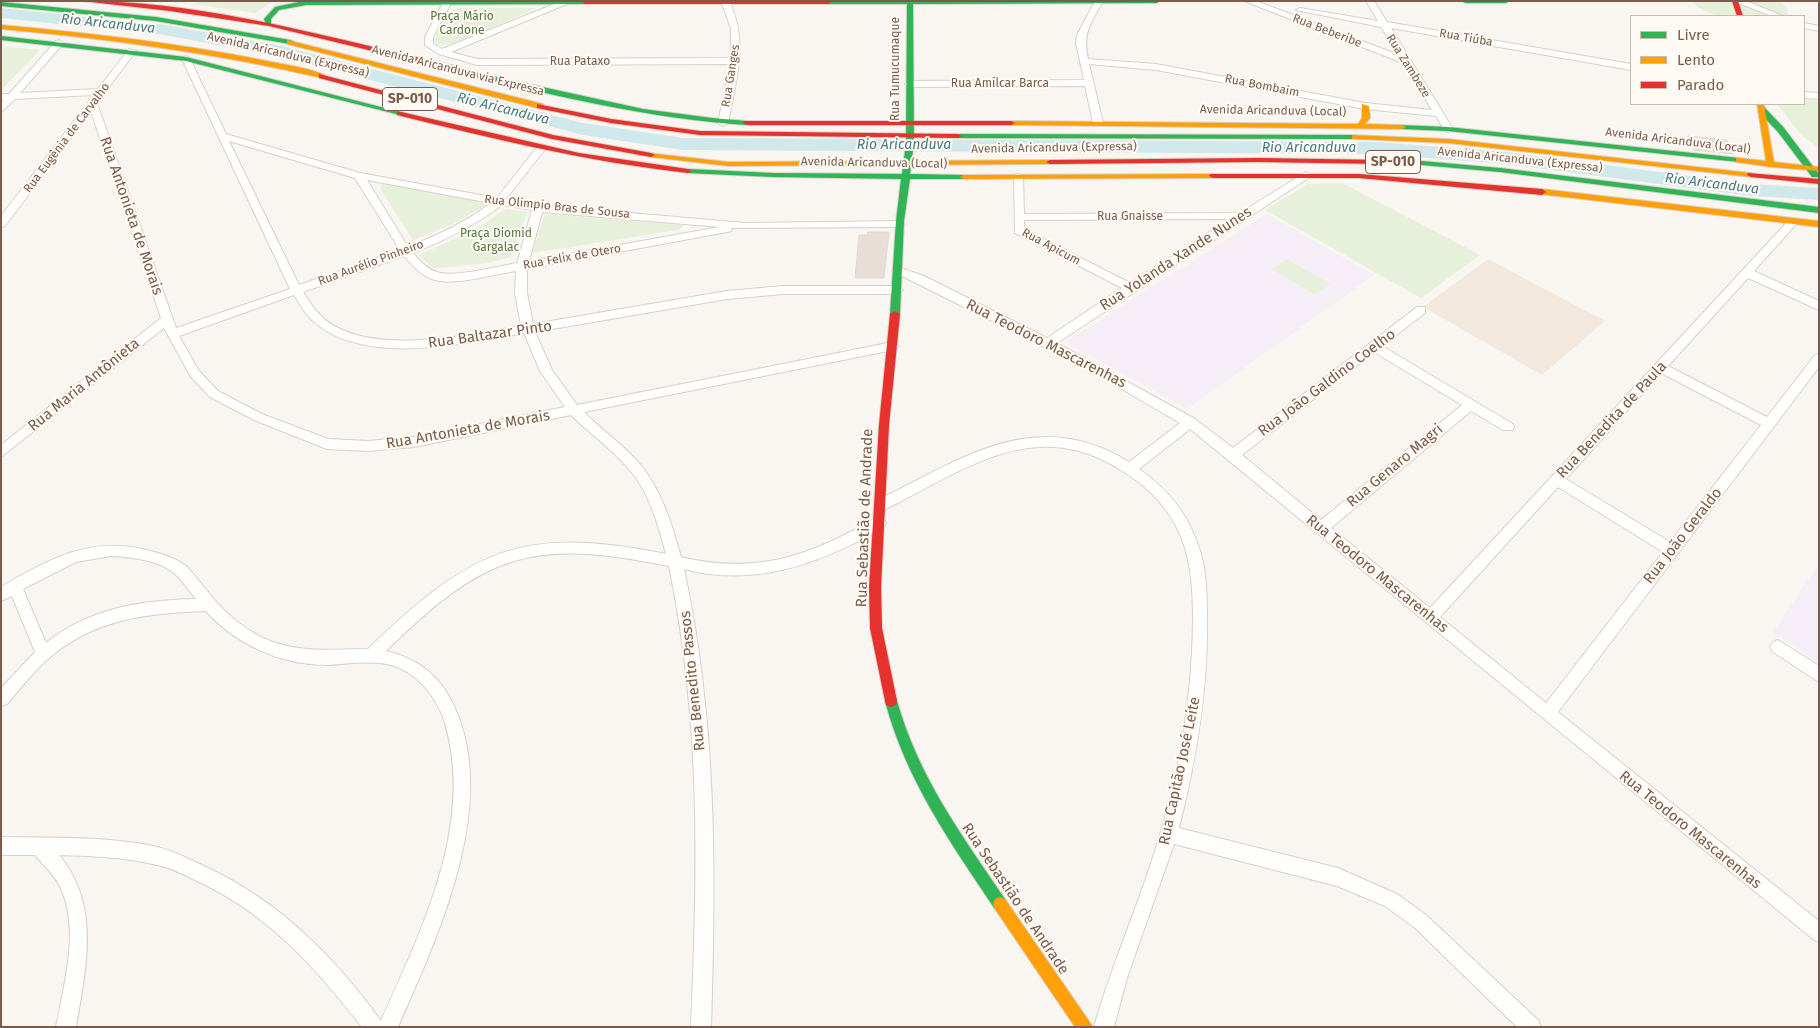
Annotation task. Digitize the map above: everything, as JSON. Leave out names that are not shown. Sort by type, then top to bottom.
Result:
[{"type":"main road","name":"Avenida Aricanduva (Local)","points":[[86,1],[269,24],[612,107],[723,123],[1098,123],[1361,126],[1815,169]]},
{"type":"main road","points":[[124,5],[163,1]]},
{"type":"main road","points":[[269,24],[268,14],[274,10],[290,3],[306,1],[1157,1]]},
{"type":"main road","points":[[1466,1],[1506,1]]},
{"type":"main road","points":[[1736,1],[1740,15]]},
{"type":"main road","name":"Avenida Aricanduva via Expressa","points":[[2,2],[156,19],[271,37],[510,99],[642,126],[700,133],[910,139]]},
{"type":"main road","name":"Rua Tumucumaque","points":[[910,2],[910,139]]},
{"type":"main road","name":"Avenida Aricanduva (Expressa)","points":[[1,27],[140,39],[190,46],[288,68],[597,147],[728,164],[909,160],[1341,160],[1500,170],[1819,210]]},
{"type":"main road","name":"Avenida Aricanduva (Local)","points":[[1,38],[186,58],[541,148],[612,164],[668,170],[728,175],[1018,178],[1306,176],[1439,181],[1631,201],[1819,224]]},
{"type":"main road","points":[[460,71],[460,75],[468,80],[594,117]]},
{"type":"main road","points":[[340,96],[486,119]]},
{"type":"main road","points":[[1361,126],[1366,118],[1366,106]]},
{"type":"main road","points":[[1761,106],[1815,169],[1819,181]]},
{"type":"main road","points":[[1761,106],[1771,165]]},
{"type":"main road","points":[[1781,130],[1813,151]]},
{"type":"main road","name":"Avenida Aricanduva (Expressa)","points":[[910,139],[1448,135],[1819,181]]},
{"type":"main road","name":"Rua Sebastião de Andrade","points":[[910,139],[900,224],[893,346],[884,425],[875,587],[876,628],[892,707],[911,758],[933,803],[1020,935],[1085,1027]]},
{"type":"main road","points":[[1341,160],[1519,180],[1631,201]]},
{"type":"street","name":"Rua Beberibe","points":[[1248,1],[1406,61]]},
{"type":"street","name":"Rua Zambeze","points":[[1370,1],[1382,24],[1439,114],[1448,135]]},
{"type":"street","points":[[1736,1],[1776,15]]},
{"type":"street","name":"Rua Pataxo","points":[[447,2],[429,37],[428,45],[442,52],[477,62],[493,64],[735,61]]},
{"type":"street","points":[[442,52],[569,2]]},
{"type":"street","name":"Rua Ganges","points":[[723,123],[735,61],[737,38],[725,2]]},
{"type":"street","points":[[1098,123],[1080,43],[1081,35],[1099,2]]},
{"type":"street","name":"Rua Tiúba","points":[[1300,10],[1630,67]]},
{"type":"street","points":[[1805,25],[1819,29]]},
{"type":"street","points":[[1,109],[59,43]]},
{"type":"street","name":"Rua Eugênia de Carvalho","points":[[1,224],[132,52]]},
{"type":"street","name":"Rua Baltazar Pinto","points":[[186,58],[201,94],[296,290],[315,317],[333,330],[360,340],[410,345],[444,343],[528,331],[727,295],[783,290],[897,290]]},
{"type":"street","name":"Rua Bombaim","points":[[1084,61],[1124,63],[1197,74],[1366,106],[1439,114]]},
{"type":"street","name":"Rua Amílcar Barca","points":[[910,84],[1089,83]]},
{"type":"street","points":[[1,97],[101,92]]},
{"type":"street","points":[[1805,95],[1819,96]]},
{"type":"street","name":"Rua Antonieta de Morais","points":[[93,104],[166,319],[172,334],[195,374],[214,394],[258,417],[327,444],[368,446],[414,442],[893,346]]},
{"type":"street","name":"Rua Olimpio Bras de Sousa","points":[[222,136],[359,176],[538,208],[745,226],[900,224]]},
{"type":"street","name":"Rua Aurélio Pinheiro","points":[[172,334],[406,252],[448,234],[478,218],[499,202],[541,148]]},
{"type":"street","points":[[359,176],[406,252]]},
{"type":"street","name":"Rua Yolanda Xande Nunes","points":[[1047,344],[1241,216],[1306,176]]},
{"type":"street","name":"Rua Apicum","points":[[1018,178],[1019,232],[1130,288]]},
{"type":"street","name":"Rua Benedito Passos","points":[[538,208],[522,266],[521,293],[528,331],[538,356],[575,410],[628,458],[642,475],[650,488],[676,561],[690,632],[696,679],[702,767],[705,887],[701,1027]]},
{"type":"street","name":"Rua Gnaisse","points":[[1019,217],[1241,216]]},
{"type":"street","name":"Rua Benedita de Paula","points":[[1430,618],[1661,368],[1746,272],[1794,222]]},
{"type":"street","name":"Rua Felix de Otero","points":[[406,252],[423,270],[437,277],[465,276],[745,226]]},
{"type":"street","name":"Rua Teodoro Mascarenhas","points":[[898,271],[920,279],[1120,381],[1190,422],[1233,455],[1547,714],[1819,932]]},
{"type":"street","points":[[1746,272],[1819,306]]},
{"type":"street","name":"Rua João Galdino Coelho","points":[[1233,455],[1421,310]]},
{"type":"street","name":"Rua Maria Antônieta","points":[[1,452],[166,319]]},
{"type":"street","points":[[1375,347],[1508,427]]},
{"type":"street","name":"Rua João Geraldo","points":[[1547,714],[1819,358]]},
{"type":"street","points":[[1661,368],[1770,424]]},
{"type":"street","name":"Rua Genaro Magri","points":[[1321,528],[1470,405]]},
{"type":"street","points":[[1131,468],[1190,422]]},
{"type":"street","name":"Rua Capitão José Leite","points":[[881,505],[1002,448],[1033,441],[1051,441],[1075,445],[1131,468],[1153,486],[1177,515],[1188,535],[1195,558],[1198,585],[1201,653],[1197,710],[1169,834],[1130,942],[1104,1027]]},
{"type":"street","points":[[1557,480],[1672,550]]},
{"type":"street","points":[[372,655],[446,589],[510,555],[528,550],[579,545],[676,561],[712,570],[766,570],[804,560],[843,545],[879,523]]},
{"type":"street","points":[[1,595],[33,575],[83,553],[118,549],[135,551],[171,563],[180,570],[225,622],[248,637],[274,649],[324,658],[372,655],[400,661],[422,672],[441,693],[454,723],[462,807],[456,842],[443,894],[424,945],[388,1027]]},
{"type":"street","points":[[15,586],[43,654]]},
{"type":"street","points":[[1,699],[43,654],[83,626],[131,609],[210,605]]},
{"type":"street","points":[[1778,647],[1819,676]]},
{"type":"street","points":[[1169,834],[1338,877],[1391,900],[1420,921],[1531,1027]]},
{"type":"street","points":[[1,846],[126,850],[156,855],[226,883],[266,910],[328,968],[374,1027]]},
{"type":"street","points":[[40,847],[67,881],[77,914],[78,946],[66,1027]]},
{"type":"shaded area","points":[[1267,214],[1374,275],[1187,409],[1065,342]]},
{"type":"shaded area","points":[[1488,259],[1605,321],[1542,375],[1423,307]]},
{"type":"shaded area","points":[[1819,563],[1819,663],[1773,632]]},
{"type":"green space","points":[[202,1],[274,1],[255,13],[191,4]]},
{"type":"green space","points":[[1691,1],[1779,1],[1786,7],[1788,14],[1719,15],[1700,9]]},
{"type":"green space","name":"Praça Mário Cardone","points":[[460,8],[536,8],[456,44],[437,45],[433,40],[452,10]]},
{"type":"green space","points":[[1,46],[40,50],[1,90]]},
{"type":"green space","points":[[1805,100],[1819,101],[1819,148],[1801,135],[1778,105],[1805,105]]},
{"type":"green space","points":[[1342,183],[1480,255],[1421,298],[1265,210],[1308,184]]},
{"type":"green space","name":"Praça Diomid Gargalac","points":[[382,184],[490,203],[451,225],[413,240],[380,188]]},
{"type":"green space","name":"Praça Diomid Gargalac","points":[[506,209],[527,212],[511,257],[488,263],[439,268],[432,267],[419,255],[475,230]]},
{"type":"green space","points":[[545,214],[684,225],[678,230],[532,253]]},
{"type":"green space","points":[[1287,259],[1330,284],[1314,294],[1272,269]]},
{"type":"building","points":[[1688,136],[1727,140],[1734,154],[1694,150]]},
{"type":"building","points":[[868,232],[889,232],[884,278],[855,278],[859,235],[867,235]]},
{"type":"waterway","name":"Rio Aricanduva","points":[[1,13],[165,30],[282,52],[583,129],[683,144],[1376,148],[1506,158],[1751,190],[1819,194]]},
{"type":"traffic: fast","points":[[895,314],[900,221],[910,143],[910,1]]},
{"type":"traffic: fast","points":[[828,2],[1157,1]]},
{"type":"traffic: fast","points":[[1465,1],[1506,1]]},
{"type":"traffic: fast","points":[[269,24],[267,19],[277,8],[306,3],[585,2]]},
{"type":"traffic: fast","points":[[1,4],[156,19],[290,42]]},
{"type":"traffic: fast","points":[[1,38],[186,59],[400,113]]},
{"type":"traffic: fast","points":[[472,73],[608,105],[677,117],[747,123]]},
{"type":"traffic: fast","points":[[1761,109],[1781,130],[1815,175]]},
{"type":"traffic: fast","points":[[1402,127],[1448,129],[1739,160]]},
{"type":"traffic: fast","points":[[958,136],[1355,137]]},
{"type":"traffic: fast","points":[[1382,162],[1422,163],[1500,170],[1819,210]]},
{"type":"traffic: fast","points":[[688,171],[773,175],[964,177]]},
{"type":"traffic: fast","points":[[891,701],[899,729],[921,782],[951,832],[1000,904]]},
{"type":"traffic: slow","points":[[1,27],[163,45],[242,58],[322,76]]},
{"type":"traffic: slow","points":[[290,42],[540,106]]},
{"type":"traffic: slow","points":[[1760,105],[1771,165]]},
{"type":"traffic: slow","points":[[1361,125],[1366,118],[1365,106]]},
{"type":"traffic: slow","points":[[1011,123],[1402,127]]},
{"type":"traffic: slow","points":[[1355,137],[1448,141],[1751,175]]},
{"type":"traffic: slow","points":[[651,155],[728,164],[1050,162]]},
{"type":"traffic: slow","points":[[1739,160],[1819,169]]},
{"type":"traffic: slow","points":[[964,177],[1213,176]]},
{"type":"traffic: slow","points":[[1542,192],[1819,224]]},
{"type":"traffic: slow","points":[[1000,904],[1085,1027]]},
{"type":"traffic: jam","points":[[85,1],[170,9],[269,24],[472,73]]},
{"type":"traffic: jam","points":[[1735,1],[1740,15]]},
{"type":"traffic: jam","points":[[585,2],[828,2]]},
{"type":"traffic: jam","points":[[322,76],[552,137],[651,155]]},
{"type":"traffic: jam","points":[[540,106],[611,121],[700,133],[958,136]]},
{"type":"traffic: jam","points":[[400,113],[507,140],[579,155],[615,162],[688,171]]},
{"type":"traffic: jam","points":[[747,123],[1011,123]]},
{"type":"traffic: jam","points":[[1050,162],[1259,160],[1382,162]]},
{"type":"traffic: jam","points":[[1751,175],[1819,182]]},
{"type":"traffic: jam","points":[[1213,176],[1359,176],[1542,192]]},
{"type":"traffic: jam","points":[[891,701],[876,628],[875,587],[884,425],[895,314]]}]
